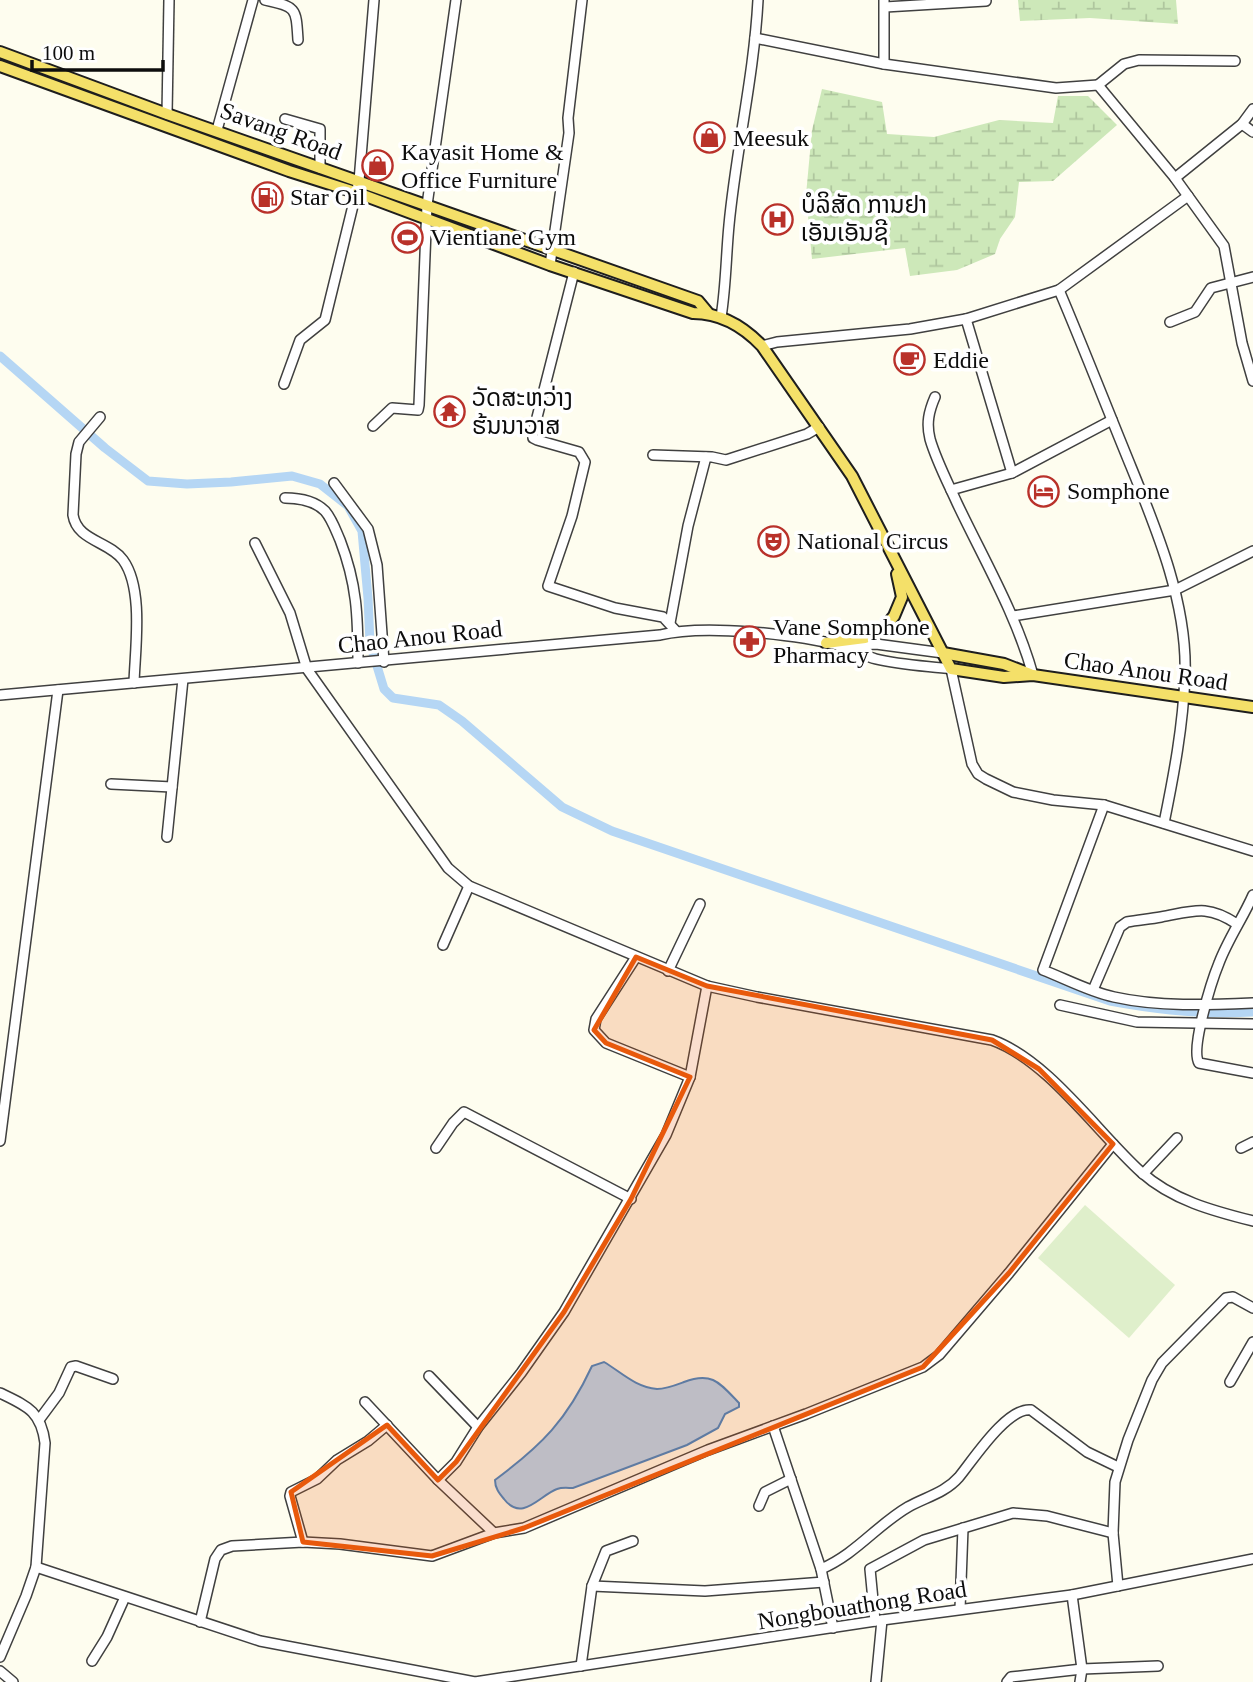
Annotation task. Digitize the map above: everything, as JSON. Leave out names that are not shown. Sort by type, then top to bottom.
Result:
[{"type":"main road","name":"Savang Road","points":[[0,52],[167,114],[266,147],[320,168],[427,218],[550,265],[693,313],[708,313]]},
{"type":"main road","name":"Savang Road","points":[[0,66],[289,171],[427,205],[698,301],[708,313]]},
{"type":"main road","points":[[261,160],[266,147]]},
{"type":"main road","points":[[289,171],[293,158]]},
{"type":"main road","points":[[708,313],[721,317],[749,333],[762,346],[819,427],[852,476],[951,669]]},
{"type":"main road","points":[[826,643],[865,638],[884,628],[894,616],[902,597],[888,545]]},
{"type":"main road","name":"Chao Anou Road","points":[[943,653],[1004,664],[1032,675]]},
{"type":"main road","name":"Chao Anou Road","points":[[951,669],[1004,677],[1032,675],[1253,708]]},
{"type":"street","points":[[167,114],[169,0]]},
{"type":"street","points":[[217,130],[253,0]]},
{"type":"street","points":[[265,0],[291,8],[296,14],[298,40]]},
{"type":"street","points":[[284,384],[300,340],[326,320],[357,187],[374,0]]},
{"type":"street","points":[[373,426],[392,408],[418,410],[419,405],[427,205],[456,0]]},
{"type":"street","points":[[550,265],[569,133],[568,118],[582,0]]},
{"type":"street","points":[[721,317],[727,274],[729,225],[758,0]]},
{"type":"street","points":[[884,64],[884,4],[986,1]]},
{"type":"street","points":[[755,38],[884,64],[1056,88],[1098,85],[1124,64],[1139,60],[1236,61]]},
{"type":"street","points":[[1098,85],[1175,178],[1224,246],[1242,343],[1253,381]]},
{"type":"street","points":[[1175,178],[1242,124],[1253,109]]},
{"type":"street","points":[[285,119],[320,129],[320,168]]},
{"type":"street","points":[[1242,124],[1253,132]]},
{"type":"street","points":[[762,346],[966,319],[1059,290],[1188,196]]},
{"type":"street","points":[[574,272],[533,433],[533,438],[537,440],[579,452],[585,462],[572,516],[548,586],[615,608],[663,617],[676,631]]},
{"type":"street","points":[[1170,322],[1195,312],[1211,288],[1253,277]]},
{"type":"street","points":[[1059,290],[1161,545],[1175,590],[1183,640],[1185,676],[1179,748],[1164,823]]},
{"type":"street","points":[[966,319],[1012,473]]},
{"type":"street","points":[[935,397],[928,414],[930,438],[951,490],[1013,616],[1032,675]]},
{"type":"street","points":[[100,417],[79,442],[73,481],[74,522],[83,533],[121,557],[130,571],[135,601],[134,683]]},
{"type":"street","points":[[951,490],[1012,473],[1112,420]]},
{"type":"street","points":[[653,455],[726,460],[807,434],[819,427]]},
{"type":"street","points":[[670,623],[688,526],[706,457]]},
{"type":"street","points":[[334,483],[368,529],[377,565],[382,663]]},
{"type":"street","points":[[285,498],[312,502],[325,512],[335,527],[355,586],[361,662]]},
{"type":"street","points":[[254,543],[290,613],[307,669],[448,868],[469,886],[707,986],[992,1040],[1006,1045],[1039,1069],[1143,1174],[1192,1204],[1253,1221]]},
{"type":"street","points":[[1013,616],[1175,590],[1253,551]]},
{"type":"street","name":"Chao Anou Road","points":[[0,695],[361,662],[382,663],[660,635],[676,631],[714,631],[826,643],[843,646],[877,659],[951,669]]},
{"type":"street","name":"Chao Anou Road","points":[[843,646],[876,644],[943,653]]},
{"type":"street","points":[[951,669],[972,764],[978,774],[1013,792],[1053,800],[1104,805],[1253,851]]},
{"type":"street","points":[[167,836],[183,679]]},
{"type":"street","points":[[0,1141],[58,690]]},
{"type":"street","points":[[111,784],[172,787]]},
{"type":"street","points":[[1104,805],[1043,970],[1111,997],[1142,1002],[1206,1007],[1253,1003]]},
{"type":"street","points":[[443,944],[469,886]]},
{"type":"street","points":[[1253,895],[1219,963],[1201,1021],[1196,1055],[1197,1061],[1253,1073]]},
{"type":"street","points":[[668,971],[700,904]]},
{"type":"street","points":[[1093,990],[1119,927],[1127,922],[1191,910],[1207,910],[1223,914],[1237,924]]},
{"type":"street","points":[[636,957],[596,1019],[594,1030],[606,1043],[690,1077]]},
{"type":"street","points":[[438,1480],[456,1462],[478,1427],[564,1312],[666,1135],[690,1077],[707,986]]},
{"type":"street","points":[[1060,1005],[1137,1022],[1201,1021],[1253,1024]]},
{"type":"street","points":[[436,1148],[453,1122],[464,1112],[631,1199]]},
{"type":"street","points":[[1143,1174],[1177,1138]]},
{"type":"street","points":[[1241,1148],[1253,1142]]},
{"type":"street","points":[[200,1622],[215,1559],[221,1550],[232,1546],[303,1542],[432,1556],[494,1534],[524,1528],[696,1455],[923,1367],[939,1355],[1009,1273],[1113,1144]]},
{"type":"street","points":[[1118,1586],[1113,1532],[1118,1467],[1145,1397],[1162,1363],[1226,1298],[1233,1297],[1253,1308]]},
{"type":"street","points":[[1230,1382],[1253,1342]]},
{"type":"street","points":[[39,1420],[59,1393],[71,1367],[76,1366],[113,1379]]},
{"type":"street","points":[[429,1376],[478,1427]]},
{"type":"street","points":[[0,1394],[25,1405],[39,1420],[45,1443],[36,1567],[0,1657]]},
{"type":"street","points":[[365,1402],[438,1480],[494,1534]]},
{"type":"street","points":[[821,1569],[842,1560],[907,1508],[941,1493],[956,1480],[990,1438],[1017,1412],[1025,1409],[1031,1410],[1087,1452],[1118,1467]]},
{"type":"street","points":[[303,1542],[291,1492],[317,1479],[338,1460],[387,1425]]},
{"type":"street","points":[[773,1426],[821,1569],[833,1629]]},
{"type":"street","points":[[759,1506],[765,1492],[791,1479]]},
{"type":"street","points":[[876,1682],[878,1621],[870,1569],[924,1540],[1013,1513],[1047,1516],[1113,1532]]},
{"type":"street","points":[[960,1609],[963,1528]]},
{"type":"street","points":[[582,1666],[592,1586],[606,1551],[633,1541]]},
{"type":"street","name":"Nongbouathong Road","points":[[36,1567],[260,1641],[475,1682],[960,1609],[1072,1595],[1253,1559]]},
{"type":"street","points":[[592,1586],[705,1591],[824,1582]]},
{"type":"street","points":[[1072,1595],[1082,1669],[1080,1682]]},
{"type":"street","points":[[92,1661],[107,1637],[124,1597]]},
{"type":"street","points":[[1007,1682],[1011,1677],[1082,1669],[1158,1666]]},
{"type":"street","points":[[0,1671],[13,1682]]},
{"type":"highlighted area","points":[[636,957],[707,986],[992,1040],[1039,1069],[1113,1144],[1009,1273],[923,1367],[524,1528],[432,1556],[303,1542],[291,1492],[387,1425],[438,1480],[456,1462],[564,1312],[631,1199],[690,1077],[606,1043],[594,1030]]},
{"type":"green space","points":[[1018,0],[1176,0],[1178,24],[1090,18],[1020,21]]},
{"type":"green space","points":[[822,89],[882,102],[887,134],[934,137],[999,120],[1053,123],[1058,96],[1088,96],[1117,125],[1053,181],[1019,182],[1015,217],[1000,239],[995,254],[957,270],[910,276],[905,248],[812,259],[806,195],[812,130]]},
{"type":"green space","points":[[1085,1205],[1175,1285],[1129,1338],[1038,1258]]},
{"type":"water","points":[[604,1362],[649,1388],[671,1387],[702,1378],[715,1381],[739,1403],[739,1407],[725,1414],[718,1428],[687,1445],[573,1488],[557,1489],[524,1508],[511,1506],[499,1492],[495,1480],[540,1443],[563,1417],[592,1366]]},
{"type":"waterway","points":[[0,356],[105,448],[148,481],[187,484],[292,476],[320,484],[348,506],[362,531],[370,643],[384,689],[393,698],[439,705],[462,721],[562,807],[612,831],[1110,1001],[1181,1011],[1253,1012]]},
{"type":"place","name":"Meesuk","points":[[710,138]]},
{"type":"place","name":"Kayasit Home & Office Furniture","points":[[378,166]]},
{"type":"place","name":"Star Oil","points":[[267,197]]},
{"type":"place","name":"ບໍລິສັດ ການຢາ ເອັນເອັນຊີ","points":[[778,219]]},
{"type":"place","name":"Vientiane Gym","points":[[407,237]]},
{"type":"place","name":"Eddie","points":[[910,360]]},
{"type":"place","name":"ວັດສະຫວ່າງ ຮ້ນນາວາສ","points":[[449,412]]},
{"type":"place","name":"Somphone","points":[[1044,491]]},
{"type":"place","name":"National Circus","points":[[774,541]]},
{"type":"place","name":"Vane Somphone Pharmacy","points":[[750,641]]}]
